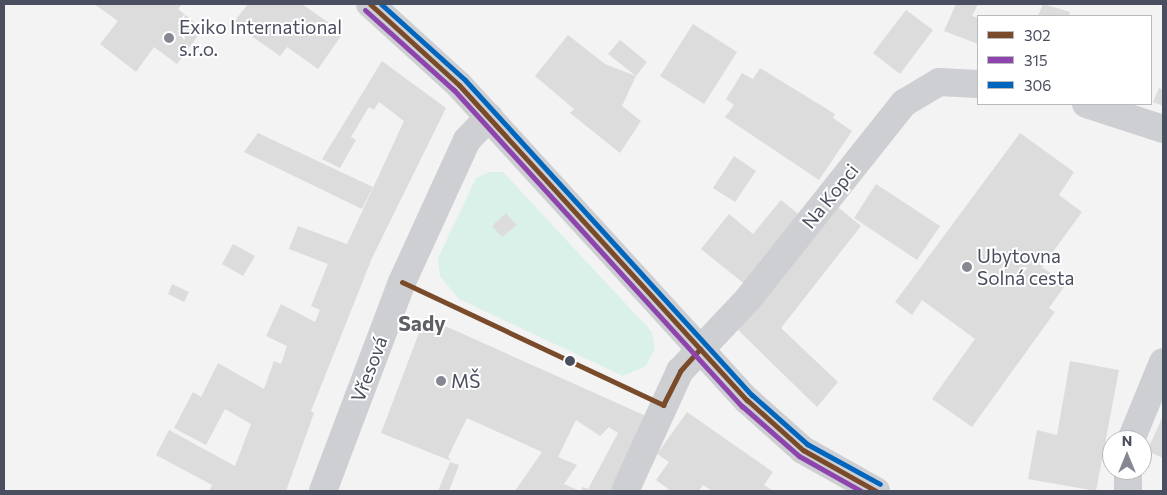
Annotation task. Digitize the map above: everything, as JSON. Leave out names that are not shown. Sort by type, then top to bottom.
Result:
[{"type":"street","points":[[370,4],[428,53],[489,117],[747,400],[803,450],[876,491]]},
{"type":"street","name":"Na Kopci","points":[[624,491],[680,370],[748,299],[912,94],[939,82],[977,84]]},
{"type":"street","points":[[1089,105],[1163,129]]},
{"type":"street","name":"Vřesová","points":[[323,491],[402,282],[466,140],[489,117]]},
{"type":"street","points":[[1135,430],[1163,362]]},
{"type":"green space","points":[[489,172],[503,172],[652,332],[655,349],[646,366],[623,376],[459,299],[440,276],[438,258],[476,178]]},
{"type":"building","name":"Exiko International s.r.o.","points":[[94,4],[182,4],[178,9],[203,29],[177,64],[154,47],[136,72],[100,44],[118,21]]},
{"type":"building","points":[[248,4],[302,4],[343,33],[318,69],[287,47],[280,56],[233,23]]},
{"type":"building","points":[[956,4],[978,4],[972,16],[977,18],[977,44],[944,31]]},
{"type":"building","points":[[1043,4],[1070,12],[1069,15],[1038,15]]},
{"type":"building","points":[[906,10],[933,30],[900,74],[873,53]]},
{"type":"building","points":[[693,24],[737,52],[704,104],[660,76]]},
{"type":"building","points":[[568,35],[605,64],[636,76],[622,106],[641,121],[620,153],[570,113],[574,109],[535,76]]},
{"type":"building","points":[[620,40],[647,62],[636,76],[608,54]]},
{"type":"building","points":[[382,61],[446,108],[372,258],[311,411],[314,413],[286,491],[209,491],[212,485],[156,455],[169,430],[235,466],[251,424],[225,409],[206,445],[174,428],[193,392],[201,397],[218,363],[264,389],[274,361],[281,364],[287,346],[266,336],[281,304],[315,322],[320,310],[311,306],[328,264],[289,249],[298,226],[347,244],[404,121],[379,102],[374,110],[369,107],[351,137],[356,140],[340,168],[322,159]]},
{"type":"building","points":[[760,68],[835,114],[833,118],[852,131],[819,180],[725,117],[734,105],[726,99],[742,73],[753,79]]},
{"type":"building","points":[[1159,88],[1163,90],[1163,106],[1153,102]]},
{"type":"building","points":[[258,133],[373,187],[362,209],[244,152]]},
{"type":"building","points":[[1020,133],[1074,172],[1059,195],[1082,212],[1042,267],[1066,284],[1049,308],[1055,312],[972,427],[932,399],[975,339],[922,300],[912,315],[895,302]]},
{"type":"building","points":[[734,156],[756,171],[735,202],[713,188]]},
{"type":"building","points":[[876,184],[940,226],[917,260],[854,218]]},
{"type":"building","points":[[781,200],[802,217],[747,286],[701,249],[729,214],[753,234]]},
{"type":"building","points":[[838,207],[861,226],[781,328],[838,382],[817,407],[738,330]]},
{"type":"building","points":[[506,213],[517,225],[502,237],[492,226]]},
{"type":"building","points":[[233,244],[255,256],[243,276],[222,264]]},
{"type":"building","points":[[172,284],[189,292],[184,302],[168,294]]},
{"type":"building","points":[[425,317],[646,416],[610,491],[582,491],[582,487],[588,489],[618,433],[609,427],[600,436],[576,420],[558,457],[577,465],[564,484],[580,491],[515,491],[542,452],[467,418],[448,457],[451,461],[381,433]]},
{"type":"building","points":[[1070,361],[1119,370],[1108,430],[1102,430],[1102,459],[1096,491],[1028,479],[1037,430],[1057,435]]},
{"type":"building","points":[[687,412],[773,472],[764,485],[773,491],[712,491],[703,485],[699,491],[671,491],[656,480],[669,462],[657,454]]},
{"type":"building","points":[[1163,416],[1163,458],[1152,453],[1152,440]]},
{"type":"building","points":[[450,462],[459,465],[449,491],[438,491]]},
{"type":"transit line","name":"302","points":[[370,4],[459,85],[747,400],[803,450],[876,491]]},
{"type":"transit line","name":"306","points":[[381,4],[465,80],[752,395],[807,444],[880,484]]},
{"type":"transit line","name":"315","points":[[365,10],[454,90],[742,406],[799,456],[861,491]]},
{"type":"transit line","name":"302","points":[[402,282],[663,405],[680,371],[700,349]]},
{"type":"place","name":"Exiko International s.r.o.","points":[[169,38]]},
{"type":"place","name":"Ubytovna Solná cesta","points":[[967,267]]},
{"type":"place","name":"MŠ","points":[[441,381]]},
{"type":"district","name":"Sady","points":[[422,323]]}]
